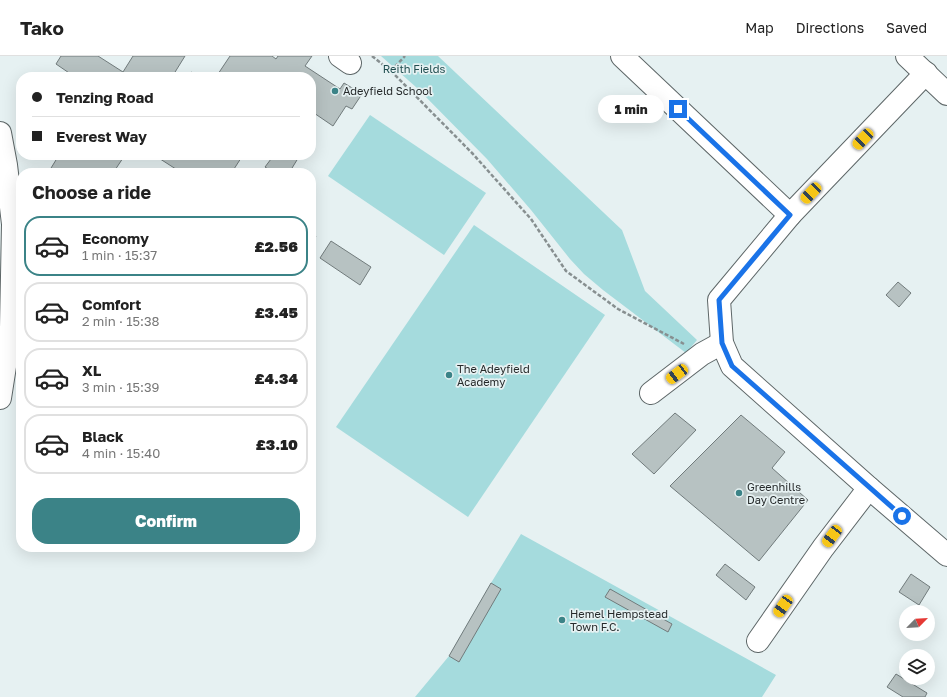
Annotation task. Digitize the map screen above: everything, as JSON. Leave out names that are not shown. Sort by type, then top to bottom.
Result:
[{"type":"street","points":[[622,56],[790,215]]},
{"type":"street","points":[[907,56],[947,94]]},
{"type":"street","points":[[926,73],[790,215],[719,300],[722,343],[732,366],[947,555]]},
{"type":"street","points":[[0,132],[6,165],[13,224],[10,328],[0,398]]},
{"type":"street","points":[[651,393],[702,354],[722,343]]},
{"type":"street","points":[[758,641],[823,548],[869,488]]},
{"type":"path","points":[[372,56],[391,71],[473,154],[531,219],[566,271],[618,309],[702,354]]},
{"type":"path","points":[[391,71],[405,56]]},
{"type":"green space","name":"Reith Fields","points":[[381,56],[438,56],[622,230],[645,291],[697,340],[686,353],[584,274],[487,159],[417,88]]},
{"type":"green space","points":[[370,115],[486,193],[444,255],[328,176]]},
{"type":"green space","points":[[474,225],[605,315],[468,517],[336,427]]},
{"type":"green space","name":"Hemel Hempstead Town F.C.","points":[[521,534],[776,675],[762,697],[415,697],[449,656]]},
{"type":"building","points":[[61,56],[98,56],[123,72],[68,72],[56,64]]},
{"type":"building","points":[[133,56],[185,56],[175,72],[123,72]]},
{"type":"building","name":"Adeyfield School","points":[[230,56],[272,56],[276,59],[278,56],[312,56],[305,66],[314,72],[219,72]]},
{"type":"building","name":"Adeyfield School","points":[[316,73],[340,89],[344,83],[362,94],[352,109],[346,106],[333,126],[316,114]]},
{"type":"building","points":[[56,160],[122,160],[116,168],[51,168]]},
{"type":"building","points":[[162,160],[240,160],[235,168],[174,168]]},
{"type":"building","points":[[270,160],[297,160],[292,168],[265,167]]},
{"type":"building","points":[[331,241],[371,267],[360,285],[320,258]]},
{"type":"building","points":[[898,282],[911,293],[899,307],[886,295]]},
{"type":"building","points":[[675,413],[696,430],[654,474],[632,454]]},
{"type":"building","name":"Greenhills Day Centre","points":[[741,415],[785,452],[772,468],[808,500],[759,561],[670,486]]},
{"type":"building","points":[[725,564],[755,587],[746,600],[716,575]]},
{"type":"building","points":[[911,574],[930,587],[919,605],[899,592]]},
{"type":"building","points":[[491,583],[501,589],[459,662],[449,656]]},
{"type":"building","points":[[610,589],[672,624],[668,632],[605,597]]},
{"type":"building","points":[[896,674],[899,676],[899,685],[914,685],[927,693],[925,697],[903,697],[887,687]]},
{"type":"place","name":"Adeyfield School","points":[[335,91]]},
{"type":"place","name":"The Adeyfield Academy","points":[[449,375]]},
{"type":"place","name":"Greenhills Day Centre","points":[[739,493]]},
{"type":"place","name":"Hemel Hempstead Town F.C.","points":[[562,620]]},
{"type":"route","points":[[678,109],[790,215],[719,300],[722,343],[732,366],[902,516]]}]
